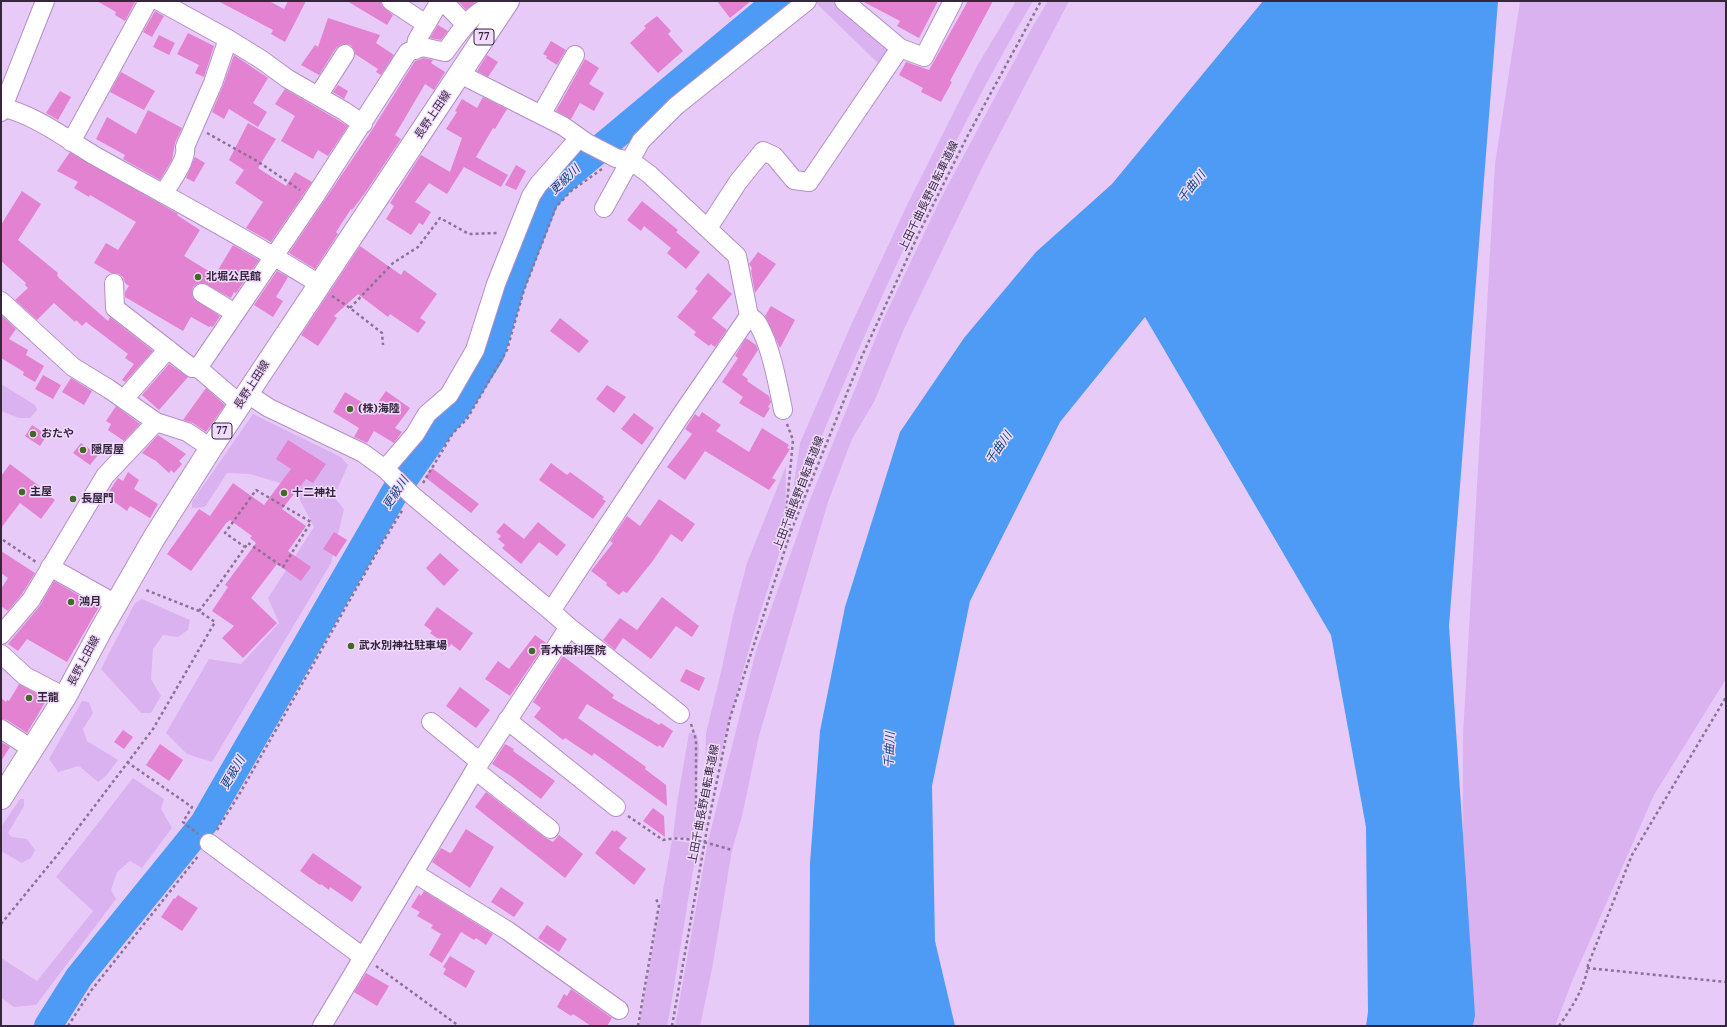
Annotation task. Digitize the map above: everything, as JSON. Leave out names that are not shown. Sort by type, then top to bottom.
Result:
[{"type":"main road","name":"長野上田線","points":[[1,798],[65,697],[128,582],[211,448],[506,3]]},
{"type":"street","points":[[45,1],[2,109],[28,115],[71,142],[227,228],[274,256],[318,285]]},
{"type":"street","points":[[71,142],[148,1]]},
{"type":"street","points":[[159,1],[228,39],[262,60],[288,79],[363,124]]},
{"type":"street","points":[[391,1],[426,24]]},
{"type":"street","points":[[415,50],[417,40],[441,1],[466,25]]},
{"type":"street","points":[[604,208],[620,159],[641,141],[676,106],[807,1]]},
{"type":"street","points":[[844,1],[900,48],[924,57],[953,1]]},
{"type":"street","points":[[198,368],[363,124],[408,52],[423,47],[445,52],[466,25],[486,7],[506,3]]},
{"type":"street","points":[[163,194],[182,162],[186,151],[185,146],[213,83],[228,39]]},
{"type":"street","points":[[708,228],[738,182],[763,152],[774,156],[794,180],[809,182],[900,48]]},
{"type":"street","points":[[318,96],[346,54]]},
{"type":"street","points":[[541,115],[575,55]]},
{"type":"street","points":[[460,74],[563,126],[583,140],[650,174],[737,256],[749,316],[757,322],[764,336],[778,384],[783,410]]},
{"type":"street","points":[[386,470],[415,434],[427,414],[449,395],[475,350],[496,284],[531,196],[538,184],[583,140]]},
{"type":"street","points":[[114,283],[115,308],[192,368],[198,368],[243,399],[269,408],[363,454],[386,470],[569,628],[680,714]]},
{"type":"street","points":[[202,293],[235,312]]},
{"type":"street","points":[[1,301],[73,367],[124,399],[156,422],[187,432],[211,448]]},
{"type":"street","points":[[551,611],[679,418],[749,316]]},
{"type":"street","points":[[124,399],[168,349]]},
{"type":"street","points":[[1,635],[31,600],[105,476],[156,422]]},
{"type":"street","points":[[50,569],[116,604]]},
{"type":"street","points":[[322,1026],[478,766],[569,628]]},
{"type":"street","points":[[1,654],[26,676],[65,697]]},
{"type":"street","points":[[507,720],[616,807]]},
{"type":"street","points":[[431,722],[478,766],[550,829]]},
{"type":"street","points":[[1,729],[32,749]]},
{"type":"street","points":[[209,843],[363,957]]},
{"type":"street","points":[[414,873],[508,930],[619,1010]]},
{"type":"path","name":"上田千曲長野自転車道線","points":[[672,1026],[707,826],[730,718],[791,531],[862,356],[920,231],[968,135],[1041,1]]},
{"type":"path","points":[[195,126],[257,161],[313,199]]},
{"type":"path","points":[[68,1026],[90,992],[209,843],[240,793],[380,547],[412,494],[424,482],[453,433],[467,418],[507,350],[524,290],[556,207],[571,191],[620,159]]},
{"type":"path","points":[[350,308],[392,263],[418,247],[440,218],[469,234],[517,232]]},
{"type":"path","points":[[318,285],[382,334],[383,345]]},
{"type":"path","points":[[783,410],[793,440],[785,525],[791,531]]},
{"type":"path","points":[[200,611],[248,543],[283,567],[311,522],[256,490],[225,533],[245,547]]},
{"type":"path","points":[[3,540],[50,569]]},
{"type":"path","points":[[1,924],[59,853],[153,729],[214,622],[200,611],[128,582]]},
{"type":"path","points":[[1559,1026],[1574,1003],[1586,980],[1587,968],[1632,855],[1726,697]]},
{"type":"path","points":[[680,714],[691,723],[696,740],[696,813],[700,821],[707,826]]},
{"type":"path","points":[[127,762],[192,807],[183,822],[188,825]]},
{"type":"path","points":[[616,807],[663,840],[671,838],[704,843],[732,850]]},
{"type":"path","points":[[638,1026],[659,905],[655,897]]},
{"type":"path","points":[[363,957],[459,1026]]},
{"type":"path","points":[[1587,968],[1726,982]]},
{"type":"shaded area","points":[[835,1],[890,48],[881,66],[815,2]]},
{"type":"shaded area","points":[[1016,1],[1033,1],[964,126],[901,254],[843,385],[789,516],[800,443],[851,325],[908,203],[977,66]]},
{"type":"shaded area","points":[[1048,1],[1069,1],[983,166],[904,329],[874,402],[852,439],[828,502],[759,736],[742,816],[732,850],[712,969],[700,1026],[675,1026],[708,841],[756,651],[809,502],[883,320],[941,198],[1033,26]]},
{"type":"shaded area","points":[[1520,1],[1726,1],[1726,679],[1654,795],[1573,979],[1555,1026],[1462,1026],[1463,735],[1495,164]]},
{"type":"shaded area","points":[[1,384],[35,405],[37,410],[30,418],[19,418],[1,411]]},
{"type":"shaded area","points":[[253,414],[341,457],[348,465],[334,497],[344,509],[331,563],[212,762],[187,754],[166,733],[209,659],[241,664],[279,623],[268,598],[314,527],[293,487],[250,474],[227,473],[205,507],[192,508],[192,502]]},
{"type":"shaded area","points":[[786,466],[785,535],[751,642],[705,810],[702,807],[705,775],[706,733],[733,616],[747,563]]},
{"type":"shaded area","points":[[142,599],[190,620],[188,630],[178,637],[163,635],[153,649],[151,679],[161,696],[151,713],[141,713],[101,669],[135,603]]},
{"type":"shaded area","points":[[82,701],[89,702],[93,713],[83,729],[87,741],[118,760],[106,776],[98,782],[79,766],[58,772],[49,759]]},
{"type":"shaded area","points":[[689,733],[697,734],[699,748],[694,817],[698,828],[696,839],[673,837],[677,803]]},
{"type":"shaded area","points":[[133,778],[164,799],[161,809],[172,828],[142,868],[130,861],[117,872],[111,890],[116,899],[36,1005],[14,1007],[1,998],[1,958],[37,981],[93,911],[56,877]]},
{"type":"shaded area","points":[[20,799],[24,799],[24,806],[8,833],[12,837],[27,839],[35,850],[31,858],[22,863],[1,851],[1,827]]},
{"type":"shaded area","points":[[672,840],[696,844],[696,852],[670,1011],[667,1026],[639,1026]]},
{"type":"water","name":"千曲川","points":[[1263,1],[1498,1],[1449,626],[1475,1015],[1473,1026],[1366,1026],[1368,1012],[1366,827],[1331,635],[1145,317],[1060,422],[970,601],[932,786],[935,941],[955,1026],[809,1026],[810,863],[820,731],[845,607],[900,432],[964,338],[1036,252],[1112,184]]},
{"type":"building","points":[[97,1],[135,2],[125,21],[115,15],[116,12]]},
{"type":"building","points":[[218,1],[269,1],[284,9],[288,1],[306,1],[285,42],[271,34],[273,30]]},
{"type":"building","points":[[347,1],[381,1],[382,6],[393,15],[387,25]]},
{"type":"building","points":[[458,1],[477,1],[466,10]]},
{"type":"building","points":[[717,1],[751,1],[730,18]]},
{"type":"building","points":[[862,1],[938,1],[919,38],[897,26],[900,21]]},
{"type":"building","points":[[968,1],[993,1],[950,81],[952,82],[941,102],[921,92],[923,88],[899,75],[906,62],[929,70]]},
{"type":"building","points":[[155,11],[164,16],[152,37],[143,32]]},
{"type":"building","points":[[657,16],[671,31],[668,34],[683,51],[658,73],[630,43],[646,28],[644,26]]},
{"type":"building","points":[[328,18],[380,35],[376,43],[394,55],[381,75],[376,72],[378,69],[355,54],[351,45],[346,44],[336,48],[319,75],[301,65],[315,45],[318,47]]},
{"type":"building","points":[[438,25],[448,31],[441,40],[430,38]]},
{"type":"building","points":[[188,33],[214,46],[204,77],[195,73],[199,65],[177,54]]},
{"type":"building","points":[[159,35],[175,43],[169,55],[153,47]]},
{"type":"building","points":[[551,41],[566,50],[557,65],[546,58],[547,56],[543,54]]},
{"type":"building","points":[[234,55],[268,78],[253,103],[267,112],[258,127],[229,109],[224,119],[212,112]]},
{"type":"building","points":[[487,55],[498,62],[488,77],[477,71]]},
{"type":"building","points":[[424,58],[433,60],[431,63],[445,72],[434,90],[425,84],[395,135],[401,139],[365,193],[352,210],[351,209],[336,232],[338,234],[315,269],[289,253],[372,130],[415,61]]},
{"type":"building","points":[[585,59],[599,68],[589,84],[604,93],[594,111],[580,103],[571,119],[556,111]]},
{"type":"building","points":[[121,72],[155,91],[144,110],[110,92]]},
{"type":"building","points":[[338,85],[348,91],[344,99],[333,92]]},
{"type":"building","points":[[285,89],[348,126],[328,156],[318,150],[313,159],[281,141],[295,116],[275,104]]},
{"type":"building","points":[[60,91],[71,97],[58,120],[46,113]]},
{"type":"building","points":[[483,97],[507,109],[495,129],[493,128],[476,157],[508,175],[501,187],[464,167],[447,194],[429,183],[415,202],[431,212],[423,225],[419,223],[411,235],[386,219],[394,206],[390,203],[421,155],[450,172],[462,138],[446,129],[457,112],[455,111],[462,99],[477,108]]},
{"type":"building","points":[[148,110],[182,128],[175,143],[172,160],[160,180],[123,159],[125,155],[96,139],[107,117],[136,134]]},
{"type":"building","points":[[248,123],[276,139],[258,168],[286,186],[295,172],[312,182],[271,242],[246,228],[263,202],[235,183],[244,170],[229,160]]},
{"type":"building","points":[[70,152],[178,214],[177,215],[200,230],[184,256],[215,275],[233,245],[259,260],[231,298],[203,283],[197,284],[193,287],[193,298],[220,316],[213,327],[209,327],[191,317],[183,331],[125,297],[125,292],[129,286],[125,283],[123,277],[119,274],[111,273],[94,263],[106,243],[118,250],[136,222],[90,195],[89,197],[74,188],[78,182],[57,171]]},
{"type":"building","points":[[195,157],[205,163],[194,182],[186,178]]},
{"type":"building","points":[[516,165],[526,171],[516,190],[505,185]]},
{"type":"building","points":[[22,191],[41,204],[18,240],[58,273],[57,275],[59,278],[108,321],[110,317],[153,351],[125,382],[122,380],[134,364],[125,358],[128,354],[86,322],[82,326],[76,320],[75,322],[54,303],[37,320],[15,300],[28,288],[25,285],[26,283],[1,261],[1,225]]},
{"type":"building","points":[[642,201],[678,230],[676,232],[700,252],[686,269],[667,253],[671,248],[644,226],[641,231],[627,220]]},
{"type":"building","points":[[360,246],[401,275],[404,270],[437,294],[420,318],[426,322],[418,333],[390,314],[388,317],[358,294],[334,316],[337,318],[318,346],[301,335]]},
{"type":"building","points":[[758,252],[776,264],[755,293],[751,271],[752,268],[749,264]]},
{"type":"building","points":[[277,271],[288,277],[276,297],[283,301],[273,317],[254,305]]},
{"type":"building","points":[[708,273],[732,294],[712,318],[727,330],[715,347],[711,344],[709,346],[694,335],[696,332],[677,317],[698,291],[695,289]]},
{"type":"building","points":[[771,306],[795,320],[780,348],[765,316]]},
{"type":"building","points":[[1,315],[16,329],[9,339],[28,350],[26,355],[44,366],[35,382],[23,375],[24,372],[1,358]]},
{"type":"building","points":[[560,318],[589,341],[579,353],[550,331]]},
{"type":"building","points":[[746,338],[756,345],[758,350],[742,375],[748,379],[747,381],[769,396],[771,402],[768,407],[770,408],[764,418],[739,403],[743,397],[722,382],[738,358],[735,356]]},
{"type":"building","points":[[169,364],[188,377],[159,410],[142,395]]},
{"type":"building","points":[[43,375],[61,385],[53,399],[35,389]]},
{"type":"building","points":[[71,378],[92,391],[84,405],[62,392]]},
{"type":"building","points":[[607,385],[626,397],[614,413],[596,399]]},
{"type":"building","points":[[206,388],[225,405],[206,432],[193,423],[183,420]]},
{"type":"building","points":[[386,391],[410,408],[395,428],[402,432],[394,443],[374,431],[367,443],[354,437],[359,428],[333,412],[345,392],[373,409]]},
{"type":"building","points":[[116,406],[140,424],[124,441],[108,430],[111,424],[106,421]]},
{"type":"building","points":[[702,412],[721,425],[716,431],[749,452],[762,428],[789,445],[787,448],[790,449],[772,478],[776,480],[769,490],[705,451],[685,480],[667,467],[692,434],[685,429],[695,414],[699,417]]},
{"type":"building","points":[[634,413],[654,428],[642,445],[621,429]]},
{"type":"building","name":"おたや","points":[[32,425],[47,435],[40,446],[25,436]]},
{"type":"building","points":[[158,435],[186,454],[179,461],[182,464],[174,473],[171,470],[169,473],[156,461],[142,453]]},
{"type":"building","points":[[288,440],[326,464],[313,483],[306,479],[282,509],[306,526],[288,551],[311,567],[301,581],[277,564],[251,598],[277,623],[243,658],[222,638],[234,626],[212,611],[228,587],[225,585],[256,543],[250,538],[252,536],[230,520],[191,571],[167,554],[199,509],[210,516],[233,483],[264,505],[291,469],[276,459]]},
{"type":"building","name":"隠居屋","points":[[81,443],[98,455],[90,465],[73,453]]},
{"type":"building","points":[[551,463],[567,475],[570,472],[604,497],[602,499],[606,501],[593,519],[539,480]]},
{"type":"building","name":"主屋","points":[[10,464],[42,488],[41,490],[55,500],[41,519],[20,503],[1,528],[1,476]]},
{"type":"building","points":[[432,468],[479,504],[471,513],[425,477]]},
{"type":"building","points":[[128,472],[139,480],[134,489],[158,504],[150,518],[130,506],[127,511],[106,496],[118,478],[123,481]]},
{"type":"building","points":[[659,499],[695,524],[682,542],[671,534],[652,562],[627,593],[623,591],[619,595],[606,585],[607,583],[591,571],[613,543],[610,541],[627,516],[640,526]]},
{"type":"building","points":[[538,522],[566,545],[557,556],[539,542],[521,564],[502,548],[505,545],[498,539],[501,536],[496,532],[504,523],[524,539]]},
{"type":"building","points":[[334,532],[347,540],[336,557],[323,549]]},
{"type":"building","points":[[1,551],[35,573],[22,594],[8,611],[1,606],[1,589],[8,578],[1,573]]},
{"type":"building","points":[[440,553],[459,570],[444,586],[426,568]]},
{"type":"building","points":[[54,581],[99,607],[67,662],[27,639],[18,651],[8,644],[39,607]]},
{"type":"building","points":[[662,597],[699,626],[692,637],[676,626],[651,659],[623,638],[615,650],[603,640],[620,618],[637,630]]},
{"type":"building","points":[[437,607],[473,633],[460,651],[451,644],[449,647],[430,633],[432,631],[424,625]]},
{"type":"building","points":[[535,635],[546,643],[510,696],[485,679],[498,661],[509,669]]},
{"type":"building","points":[[563,656],[614,695],[612,698],[659,725],[661,723],[673,731],[663,748],[659,745],[658,747],[587,704],[578,718],[646,767],[645,769],[666,785],[667,806],[594,753],[592,756],[565,738],[563,740],[534,717],[541,708],[533,702]]},
{"type":"building","points":[[686,669],[705,678],[699,691],[680,681]]},
{"type":"building","points":[[19,684],[47,699],[27,733],[7,720],[1,719],[1,698],[6,702],[7,700],[9,701]]},
{"type":"building","points":[[460,687],[490,710],[476,728],[446,706]]},
{"type":"building","points":[[123,730],[133,737],[124,749],[114,742]]},
{"type":"building","points":[[1,742],[10,747],[1,761]]},
{"type":"building","points":[[160,744],[183,760],[169,781],[146,765]]},
{"type":"building","points":[[505,744],[514,749],[513,751],[555,781],[541,799],[511,776],[492,764]]},
{"type":"building","points":[[486,792],[544,837],[553,842],[559,835],[583,854],[565,878],[475,807]]},
{"type":"building","points":[[653,808],[664,816],[665,837],[643,821]]},
{"type":"building","points":[[466,829],[494,847],[470,888],[432,862],[441,848],[450,853],[452,852]]},
{"type":"building","points":[[612,830],[615,832],[616,830],[627,838],[619,848],[646,869],[634,885],[595,853]]},
{"type":"building","points":[[313,853],[362,887],[352,902],[330,887],[329,890],[321,884],[320,885],[300,871]]},
{"type":"building","points":[[501,887],[524,903],[514,917],[491,902]]},
{"type":"building","points":[[424,891],[493,934],[486,945],[476,938],[474,940],[461,932],[442,963],[429,955],[441,934],[431,928],[433,925],[417,916],[420,912],[411,907],[419,894],[421,896]]},
{"type":"building","points":[[178,895],[198,908],[182,931],[161,917],[174,898],[175,899]]},
{"type":"building","points":[[547,925],[567,939],[559,952],[538,938]]},
{"type":"building","points":[[450,956],[475,971],[466,988],[443,974],[446,969],[443,967]]},
{"type":"building","points":[[366,973],[389,986],[377,1006],[354,992]]},
{"type":"building","points":[[571,989],[612,1018],[607,1026],[591,1026],[573,1014],[571,1016],[557,1007],[564,994],[567,996]]},
{"type":"waterway","name":"更級川","points":[[48,1026],[79,977],[204,823],[395,492],[441,426],[456,409],[491,353],[511,286],[545,199],[560,182],[777,1]]},
{"type":"place","name":"北堀公民館","points":[[198,277]]},
{"type":"place","name":"(株)海陸","points":[[350,409]]},
{"type":"place","name":"おたや","points":[[33,434]]},
{"type":"place","name":"隠居屋","points":[[83,450]]},
{"type":"place","name":"主屋","points":[[22,492]]},
{"type":"place","name":"十二神社","points":[[284,493]]},
{"type":"place","name":"長屋門","points":[[73,499]]},
{"type":"place","name":"鴻月","points":[[71,602]]},
{"type":"place","name":"武水別神社駐車場","points":[[351,646]]},
{"type":"place","name":"青木歯科医院","points":[[532,651]]},
{"type":"place","name":"王龍","points":[[29,698]]}]
